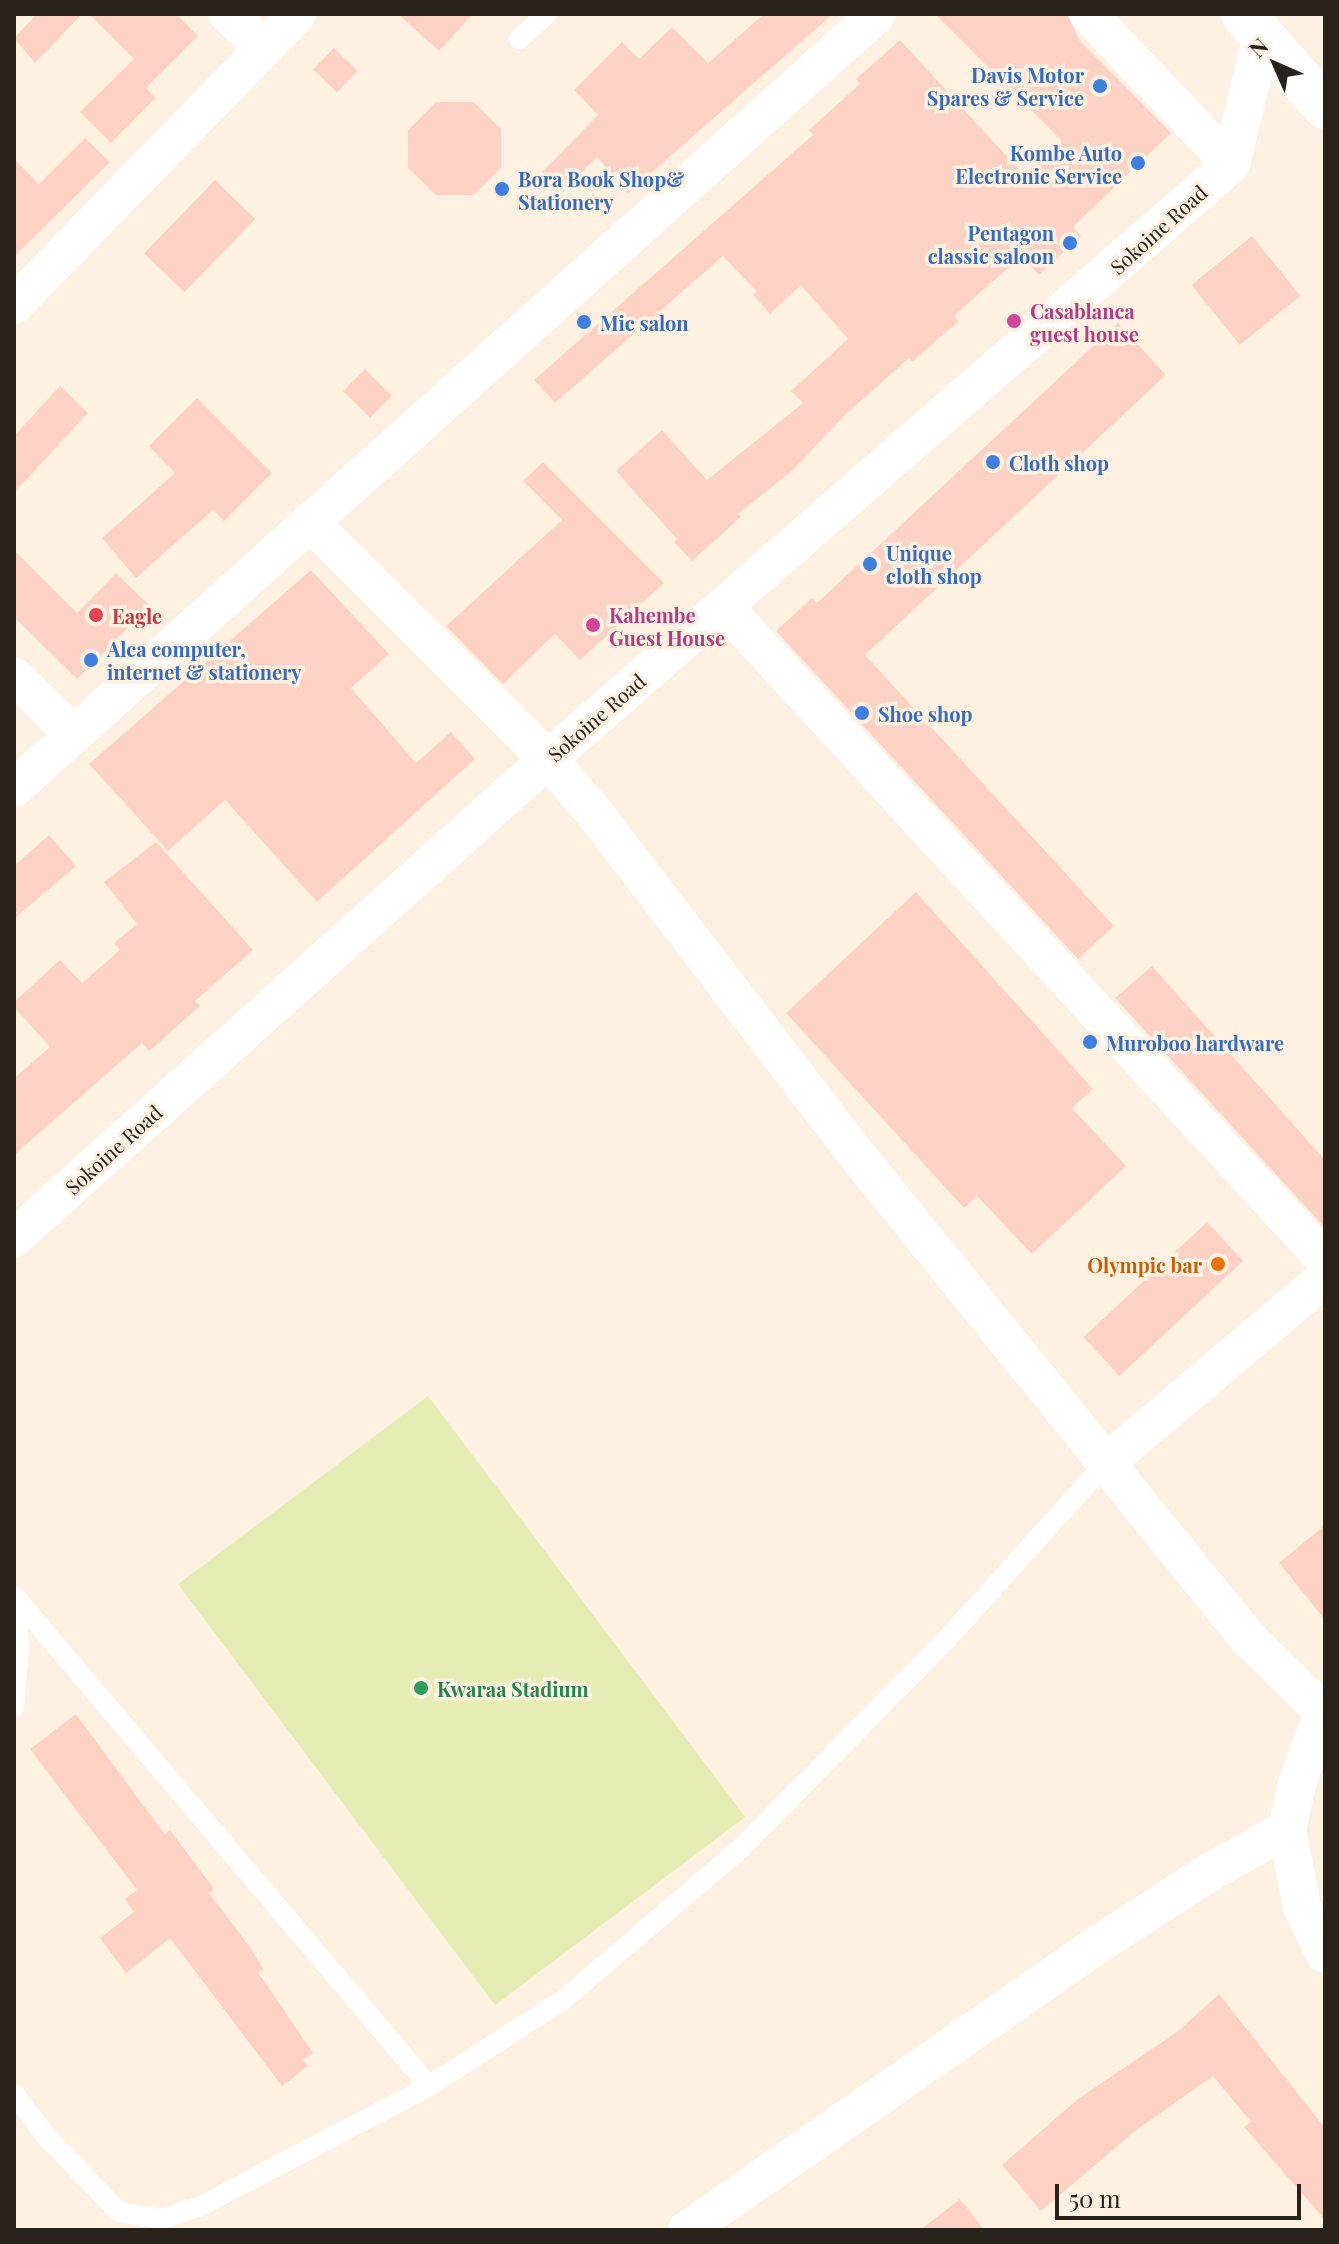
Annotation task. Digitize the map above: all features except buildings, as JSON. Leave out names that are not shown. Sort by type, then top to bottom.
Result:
[{"type":"highway","points":[[1253,25],[1317,92]]},
{"type":"street","points":[[228,14],[264,47]]},
{"type":"street","points":[[14,305],[297,14]]},
{"type":"street","points":[[14,788],[877,14]]},
{"type":"street","points":[[1088,14],[1231,164]]},
{"type":"street","points":[[1231,164],[1253,25]]},
{"type":"street","name":"Sokoine Road","points":[[14,1238],[548,759],[1231,164]]},
{"type":"street","points":[[310,522],[548,759],[647,878],[726,988],[852,1149],[1246,1636],[1324,1713],[1297,1784],[1287,1829],[1302,1907],[1325,1954]]},
{"type":"street","points":[[724,607],[1325,1260]]},
{"type":"street","points":[[14,676],[73,734]]},
{"type":"street","points":[[1106,1463],[1325,1278]]},
{"type":"street","points":[[687,2230],[1100,1943],[1210,1872],[1287,1829]]},
{"type":"lane","points":[[519,39],[547,14]]},
{"type":"lane","points":[[14,2094],[47,2137],[119,2212],[161,2219],[199,2207],[429,2086],[563,2000],[741,1848],[946,1640],[1106,1463]]},
{"type":"lane","points":[[14,1595],[429,2086]]},
{"type":"lane","points":[[14,1595],[19,1648],[14,1707]]},
{"type":"green space","points":[[428,1396],[745,1817],[495,2005],[178,1584]]},
{"type":"place","name":"Davis Motor Spares & Service","points":[[1100,86]]},
{"type":"place","name":"Kombe Auto Electronic Service","points":[[1138,163]]},
{"type":"place","name":"Bora Book Shop& Stationery","points":[[502,189]]},
{"type":"place","name":"Pentagon classic saloon","points":[[1070,243]]},
{"type":"place","name":"Casablanca guest house","points":[[1014,321]]},
{"type":"place","name":"Mic salon","points":[[584,322]]},
{"type":"place","name":"Cloth shop","points":[[993,462]]},
{"type":"place","name":"Unique cloth shop","points":[[870,564]]},
{"type":"place","name":"Eagle","points":[[96,615]]},
{"type":"place","name":"Kahembe Guest House","points":[[593,625]]},
{"type":"place","name":"Alca computer, internet & stationery","points":[[91,660]]},
{"type":"place","name":"Shoe shop","points":[[862,713]]},
{"type":"place","name":"Muroboo hardware","points":[[1090,1042]]},
{"type":"place","name":"Olympic bar","points":[[1218,1264]]},
{"type":"place","name":"Kwaraa Stadium","points":[[421,1688]]}]
